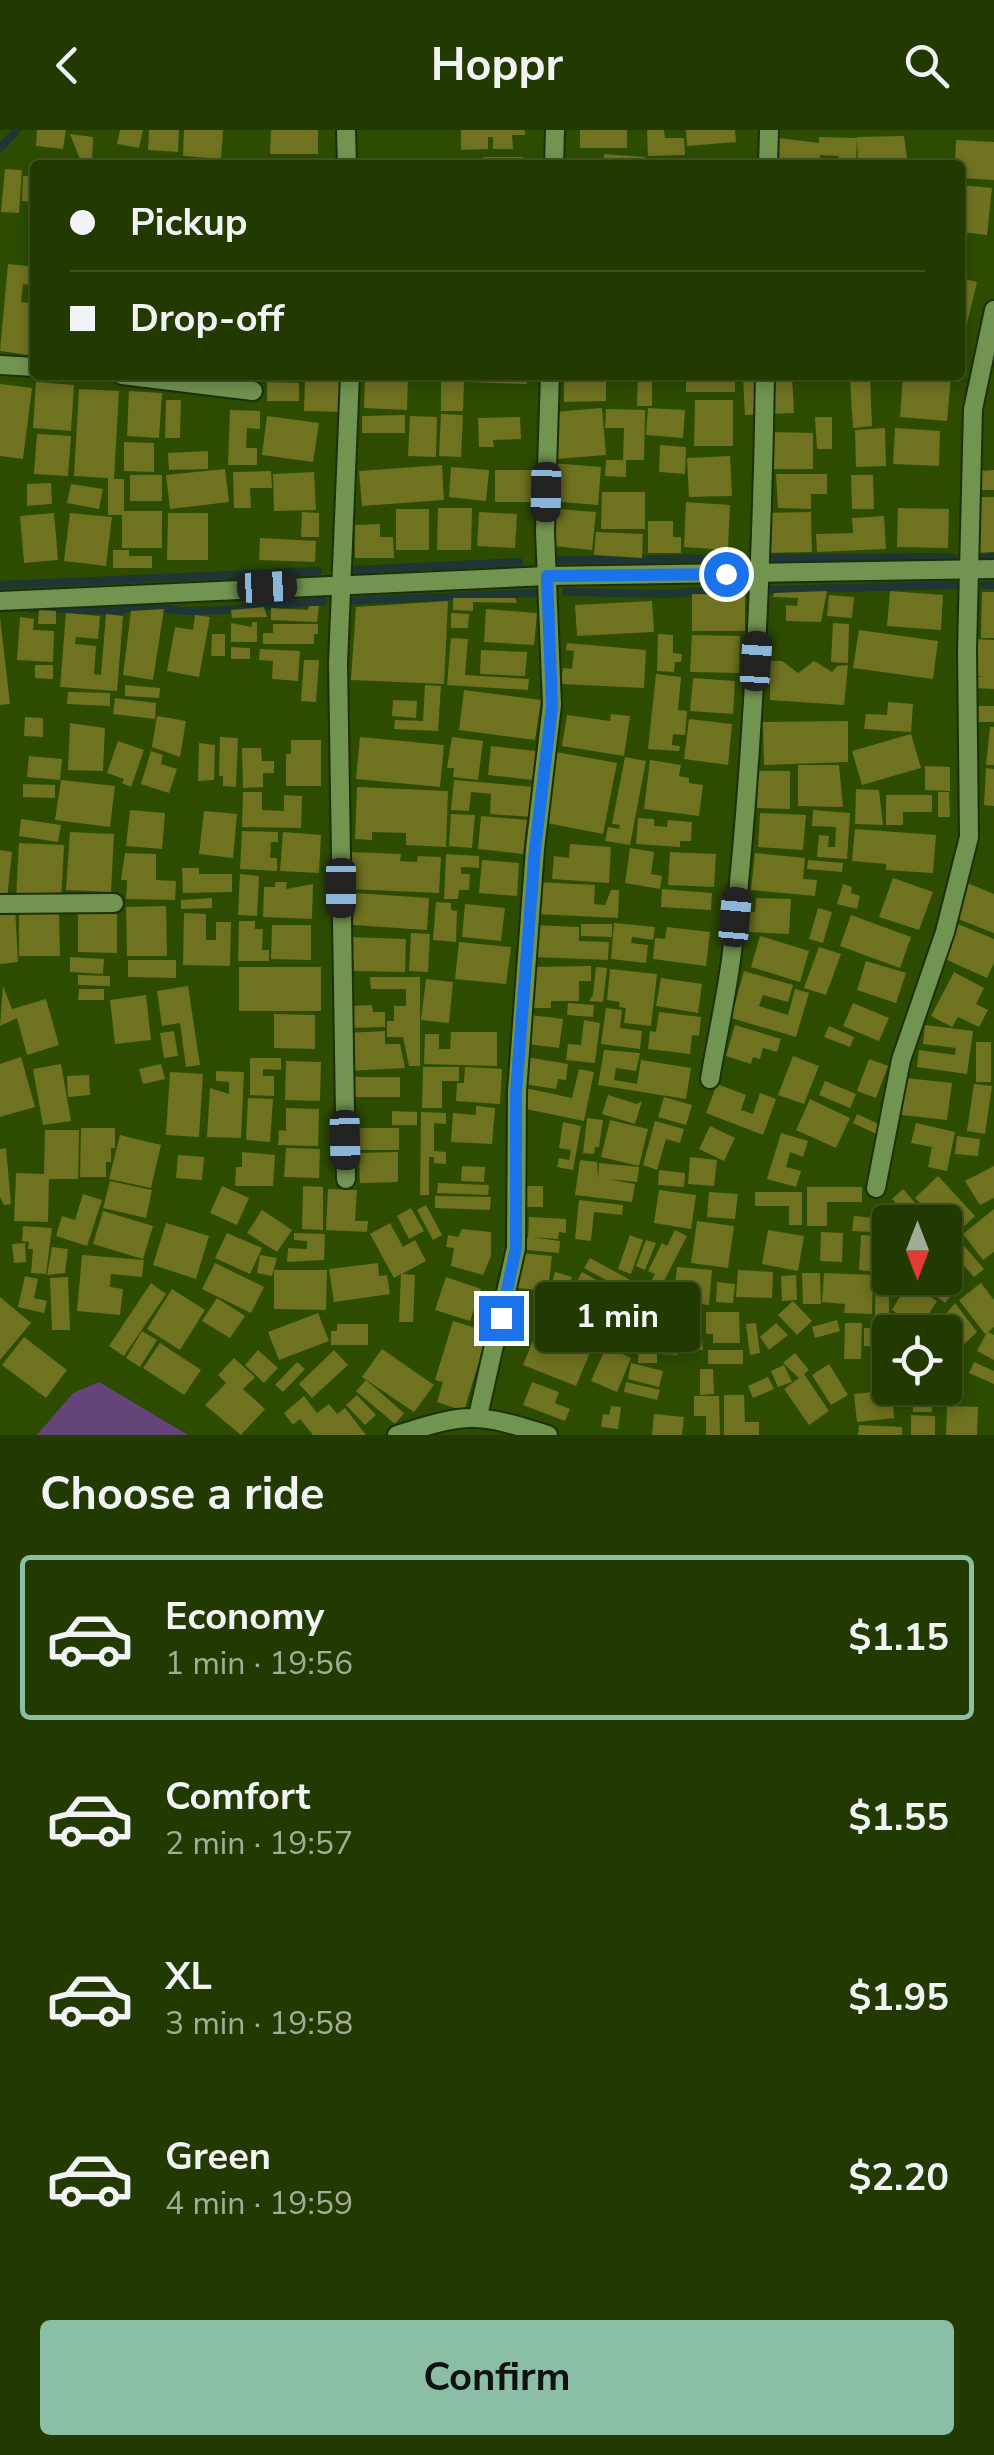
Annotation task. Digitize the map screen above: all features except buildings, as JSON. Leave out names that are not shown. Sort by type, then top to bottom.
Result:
[{"type":"street","points":[[346,130],[348,160]]},
{"type":"street","points":[[554,160],[555,130]]},
{"type":"street","points":[[768,160],[769,130]]},
{"type":"street","points":[[876,1188],[901,1060],[945,932],[968,838],[973,410],[994,310]]},
{"type":"street","points":[[0,364],[30,367]]},
{"type":"street","points":[[166,380],[253,390]]},
{"type":"street","points":[[346,1179],[338,663],[350,380]]},
{"type":"street","points":[[478,1416],[516,1248],[516,1092],[535,849],[552,706],[547,576],[550,380]]},
{"type":"street","points":[[710,1079],[731,956],[762,574],[765,380]]},
{"type":"street","points":[[0,601],[547,576],[994,570]]},
{"type":"street","points":[[0,904],[114,903]]},
{"type":"street","points":[[397,1435],[454,1418],[478,1416],[548,1435]]},
{"type":"shaded area","points":[[99,1382],[188,1435],[37,1435],[73,1393]]},
{"type":"waterway","points":[[0,148],[17,130]]},
{"type":"waterway","points":[[766,558],[953,557]]},
{"type":"waterway","points":[[974,558],[994,557]]},
{"type":"waterway","points":[[558,560],[743,558]]},
{"type":"waterway","points":[[351,570],[519,562]]},
{"type":"waterway","points":[[0,585],[318,571]]},
{"type":"waterway","points":[[765,590],[955,585]]},
{"type":"waterway","points":[[984,585],[994,585]]},
{"type":"waterway","points":[[566,592],[670,594],[734,588]]},
{"type":"waterway","points":[[348,601],[533,593]]},
{"type":"waterway","points":[[29,608],[206,611],[323,601]]},
{"type":"route","points":[[501,1318],[516,1248],[516,1092],[535,849],[552,706],[547,576],[726,574]]}]
